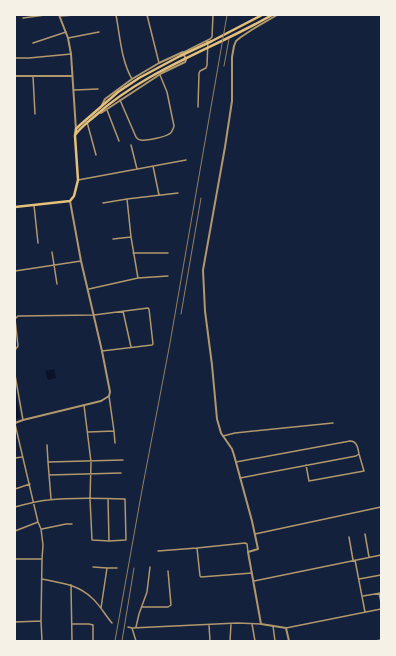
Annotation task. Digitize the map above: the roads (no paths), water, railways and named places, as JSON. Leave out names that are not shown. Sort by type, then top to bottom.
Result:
[{"type":"main road","points":[[15,207],[70,201],[74,196],[78,180],[75,136],[80,125],[139,78],[262,15]]},
{"type":"main road","points":[[77,131],[119,94],[158,72],[214,46],[272,15]]},
{"type":"street","points":[[23,18],[45,15]]},
{"type":"street","points":[[75,15],[60,16],[68,38],[71,54],[77,131]]},
{"type":"street","points":[[116,15],[127,68],[132,79]]},
{"type":"street","points":[[147,15],[159,63]]},
{"type":"street","points":[[102,106],[105,99],[132,79],[159,63],[211,38],[213,35],[213,15]]},
{"type":"street","points":[[248,552],[257,550],[258,548],[256,534],[232,449],[219,429],[205,311],[203,270],[232,101],[232,57],[234,46],[236,41],[241,37],[277,15]]},
{"type":"street","points":[[32,43],[66,32]]},
{"type":"street","points":[[68,38],[99,32]]},
{"type":"street","points":[[198,107],[199,73],[206,68],[207,65],[208,40]]},
{"type":"street","points":[[94,116],[107,110],[160,75],[185,62],[186,60],[183,52]]},
{"type":"street","points":[[15,58],[71,54]]},
{"type":"street","points":[[120,100],[136,137],[139,140],[143,141],[155,139],[170,134],[173,131],[174,126],[166,92],[160,75]]},
{"type":"street","points":[[15,76],[72,76]]},
{"type":"street","points":[[33,76],[35,114]]},
{"type":"street","points":[[73,90],[98,88]]},
{"type":"street","points":[[107,110],[119,141]]},
{"type":"street","points":[[87,122],[96,155]]},
{"type":"street","points":[[131,145],[136,169]]},
{"type":"street","points":[[78,180],[186,160]]},
{"type":"street","points":[[153,166],[159,195]]},
{"type":"street","points":[[103,203],[178,193]]},
{"type":"street","points":[[127,199],[133,253],[138,278]]},
{"type":"street","points":[[70,201],[81,261],[89,289],[110,388],[109,396],[115,443]]},
{"type":"street","points":[[34,205],[38,243]]},
{"type":"street","points":[[113,239],[131,237]]},
{"type":"street","points":[[52,252],[56,284]]},
{"type":"street","points":[[133,253],[168,253]]},
{"type":"street","points":[[15,272],[81,261]]},
{"type":"street","points":[[89,289],[138,278],[168,276]]},
{"type":"street","points":[[15,350],[18,346],[15,319],[18,316],[94,315],[146,308],[149,309],[153,344],[131,348],[102,350]]},
{"type":"street","points":[[123,311],[131,348]]},
{"type":"street","points":[[15,375],[24,420]]},
{"type":"street","points":[[42,641],[41,621],[43,545],[41,529],[38,522],[15,424],[24,420],[101,401],[109,396]]},
{"type":"street","points":[[15,507],[34,502],[51,500],[90,499],[108,498],[125,499],[126,540],[92,540],[90,499],[91,462],[84,406]]},
{"type":"street","points":[[223,436],[235,433],[333,423]]},
{"type":"street","points":[[88,432],[114,431]]},
{"type":"street","points":[[236,462],[350,441],[357,445],[364,471],[309,481],[306,465]]},
{"type":"street","points":[[47,445],[51,500]]},
{"type":"street","points":[[240,478],[356,456],[359,454]]},
{"type":"street","points":[[15,458],[22,457]]},
{"type":"street","points":[[48,462],[123,460]]},
{"type":"street","points":[[49,476],[121,473]]},
{"type":"street","points":[[15,489],[30,484]]},
{"type":"street","points":[[108,498],[110,541]]},
{"type":"street","points":[[256,534],[381,507]]},
{"type":"street","points":[[15,531],[38,522]]},
{"type":"street","points":[[41,529],[72,524]]},
{"type":"street","points":[[365,534],[369,557]]},
{"type":"street","points":[[349,537],[366,612]]},
{"type":"street","points":[[158,552],[245,543],[254,581],[261,624]]},
{"type":"street","points":[[197,548],[201,577],[252,573]]},
{"type":"street","points":[[254,581],[381,554]]},
{"type":"street","points":[[15,559],[42,559]]},
{"type":"street","points":[[93,567],[117,568]]},
{"type":"street","points":[[136,628],[139,614],[147,592],[150,567]]},
{"type":"street","points":[[101,609],[107,568]]},
{"type":"street","points":[[142,607],[168,607],[172,605],[168,571]]},
{"type":"street","points":[[359,579],[381,575]]},
{"type":"street","points":[[42,579],[71,585],[81,589],[92,598],[112,623]]},
{"type":"street","points":[[71,585],[72,641]]},
{"type":"street","points":[[362,596],[380,593],[381,602]]},
{"type":"street","points":[[128,628],[261,624],[286,628],[381,609]]},
{"type":"street","points":[[15,622],[41,621]]},
{"type":"street","points":[[72,624],[92,625],[94,628],[93,641]]},
{"type":"street","points":[[230,641],[231,624]]},
{"type":"street","points":[[252,624],[254,641]]},
{"type":"street","points":[[209,625],[210,641]]},
{"type":"street","points":[[273,626],[275,641]]},
{"type":"street","points":[[132,628],[136,641]]},
{"type":"street","points":[[286,628],[289,641]]},
{"type":"street","points":[[375,641],[381,640]]},
{"type":"water","points":[[54,369],[56,378],[48,380],[45,371]]},
{"type":"water","points":[[15,390],[20,418],[15,419]]},
{"type":"railway","points":[[115,641],[170,343],[227,15]]},
{"type":"railway","points":[[224,66],[229,39]]},
{"type":"railway","points":[[181,314],[201,198]]},
{"type":"railway","points":[[122,641],[134,568]]}]
